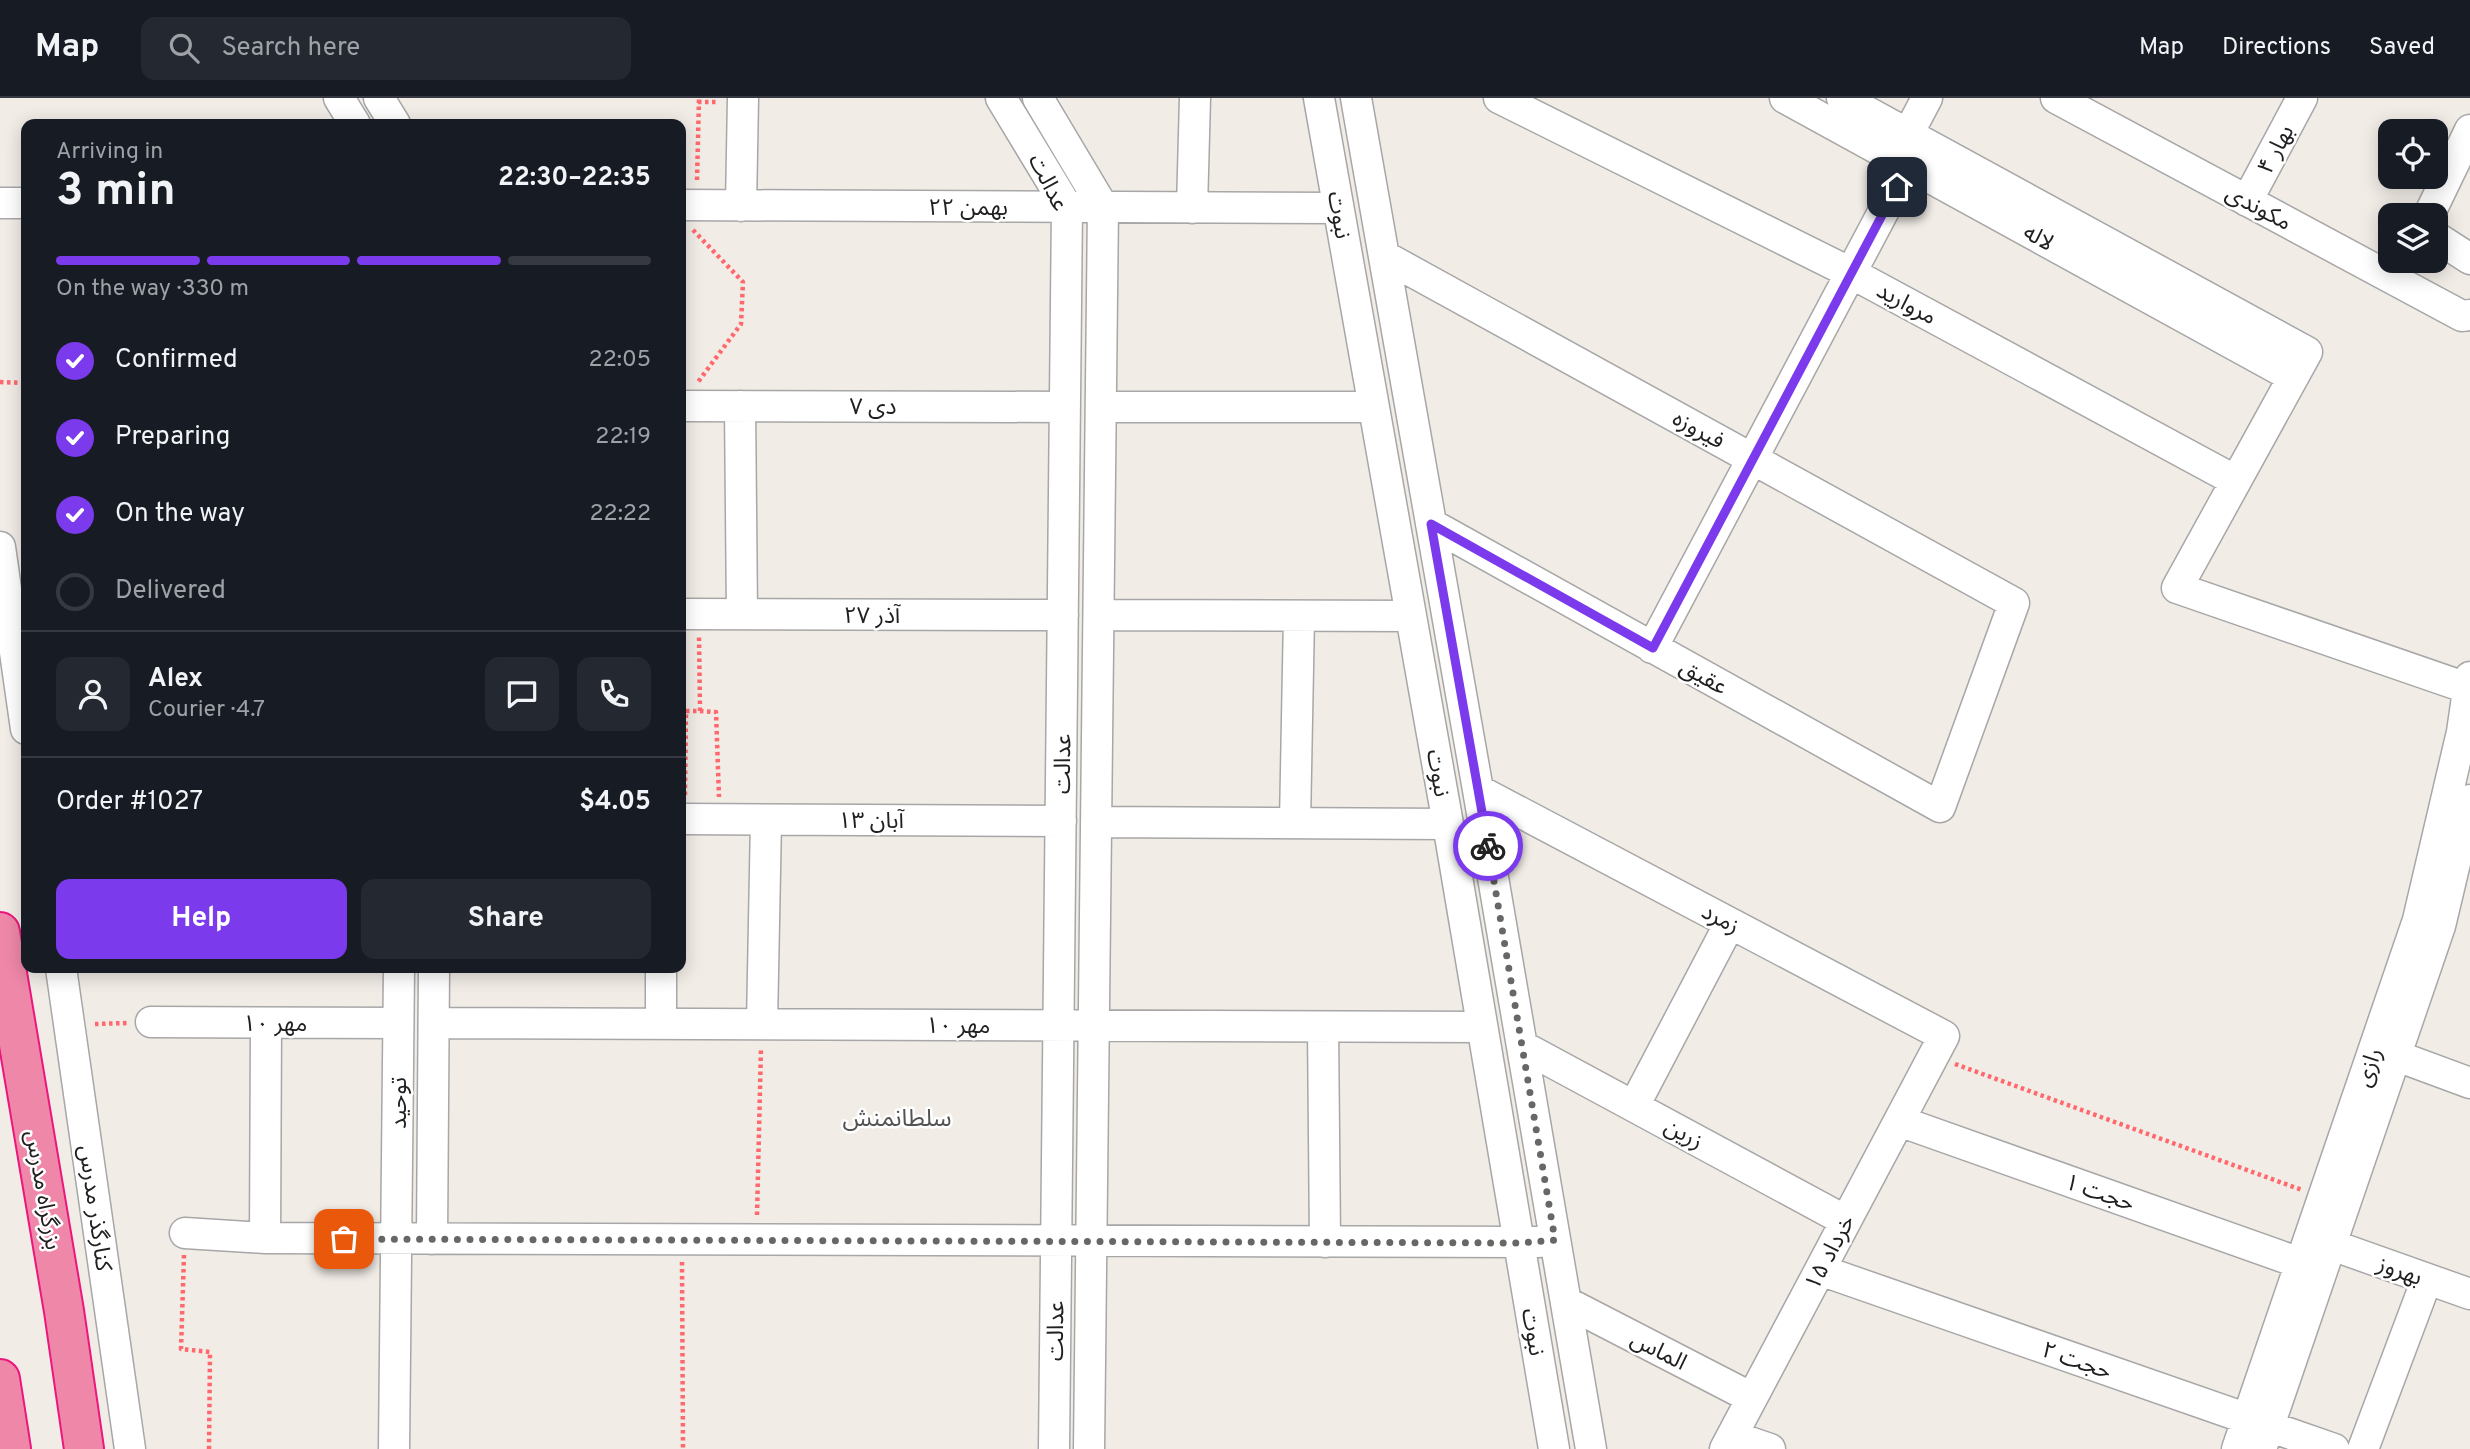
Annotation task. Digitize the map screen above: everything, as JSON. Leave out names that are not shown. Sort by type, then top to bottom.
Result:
[{"type":"highway","name":"بزرگراه مدرس","points":[[0,932],[64,1311],[84,1449]]},
{"type":"highway","points":[[0,1378],[11,1449]]},
{"type":"street","points":[[339,98],[352,119]]},
{"type":"street","points":[[379,98],[392,119]]},
{"type":"street","points":[[741,206],[743,98]]},
{"type":"street","name":"عدالت","points":[[1001,98],[1067,207],[1054,1449]]},
{"type":"street","name":"عدالت","points":[[1038,98],[1103,207],[1089,1449]]},
{"type":"street","points":[[1192,208],[1195,98]]},
{"type":"street","name":"نبوت","points":[[1319,98],[1448,824],[1554,1449]]},
{"type":"street","name":"نبوت","points":[[1356,98],[1591,1449]]},
{"type":"street","name":"مروارید","points":[[1499,98],[1851,273],[2236,481]]},
{"type":"street","name":"لاله","points":[[1785,98],[1908,165],[2300,364]]},
{"type":"street","name":"لاله","points":[[1842,98],[2300,364]]},
{"type":"street","points":[[1653,648],[1908,165],[1908,134],[1927,98]]},
{"type":"street","name":"مکوندی","points":[[2056,98],[2247,201],[2378,260]]},
{"type":"street","name":"بهار ۴","points":[[2247,201],[2302,98]]},
{"type":"street","points":[[2435,203],[2470,130]]},
{"type":"street","points":[[0,202],[21,203]]},
{"type":"street","name":"۲۲ بهمن","points":[[689,212],[741,206],[1338,208]]},
{"type":"street","points":[[2448,244],[2470,259]]},
{"type":"street","name":"فیروزه","points":[[1384,256],[2014,603],[1940,807]]},
{"type":"street","name":"مکوندی","points":[[2404,273],[2466,315]]},
{"type":"street","points":[[2300,364],[2177,588],[2469,685]]},
{"type":"street","name":"۷ دی","points":[[688,396],[740,406],[1065,407]]},
{"type":"street","points":[[740,406],[742,614]]},
{"type":"street","points":[[1101,407],[1374,407]]},
{"type":"street","name":"عقیق","points":[[1431,524],[1940,807]]},
{"type":"street","points":[[0,547],[21,694]]},
{"type":"street","name":"۲۷ آذر","points":[[690,614],[1063,615]]},
{"type":"street","points":[[1099,615],[1410,616]]},
{"type":"street","points":[[1295,823],[1299,615]]},
{"type":"street","name":"رازی","points":[[2236,1449],[2259,1431],[2314,1248],[2385,1052],[2418,920],[2449,885],[2463,797],[2462,732],[2469,685]]},
{"type":"street","name":"زمرد","points":[[1478,790],[1944,1036],[1934,1056]]},
{"type":"street","name":"۱۳ آبان","points":[[686,819],[1061,821]]},
{"type":"street","points":[[762,1024],[766,820]]},
{"type":"street","points":[[1096,822],[1448,824]]},
{"type":"street","points":[[1634,1106],[1730,923]]},
{"type":"street","name":"کنارگذر مدرس","points":[[62,973],[130,1449]]},
{"type":"street","name":"توحید","points":[[394,1449],[399,973]]},
{"type":"street","name":"توحید","points":[[432,1239],[435,973]]},
{"type":"street","points":[[660,1024],[661,973]]},
{"type":"street","name":"۱۰ مهر","points":[[151,1022],[398,1023]]},
{"type":"street","points":[[265,1238],[266,1023]]},
{"type":"street","name":"۱۰ مهر","points":[[434,1023],[1482,1027]]},
{"type":"street","points":[[1323,1027],[1325,1242]]},
{"type":"street","name":"زرین","points":[[1522,1046],[1846,1221]]},
{"type":"street","points":[[2385,1052],[2470,1083]]},
{"type":"street","name":"رازی","points":[[2314,1248],[2323,1198],[2385,1052]]},
{"type":"street","name":"۱۵ خرداد","points":[[1729,1442],[1934,1056]]},
{"type":"street","name":"حجت ۱","points":[[1899,1121],[2314,1248]]},
{"type":"street","points":[[185,1233],[265,1238],[397,1239],[1519,1243],[1555,1240]]},
{"type":"street","name":"بهروز","points":[[2314,1248],[2427,1279],[2470,1294]]},
{"type":"street","name":"حجت ۲","points":[[1820,1270],[2259,1431],[2334,1449]]},
{"type":"street","points":[[2363,1449],[2427,1279]]},
{"type":"street","name":"الماس","points":[[1566,1302],[1752,1398]]},
{"type":"street","points":[[1729,1442],[1770,1449]]},
{"type":"path","points":[[688,396],[741,324],[743,282],[689,212],[699,98]]},
{"type":"path","points":[[0,382],[21,383]]},
{"type":"path","points":[[690,614],[700,711]]},
{"type":"path","points":[[686,711],[716,712],[719,819]]},
{"type":"path","points":[[69,1025],[151,1022]]},
{"type":"path","points":[[757,1240],[762,1024]]},
{"type":"path","points":[[1934,1056],[2323,1198]]},
{"type":"path","points":[[185,1233],[181,1349],[210,1352],[209,1449]]},
{"type":"path","points":[[682,1240],[683,1449]]},
{"type":"way so far","points":[[344,1239],[1519,1243],[1555,1240],[1488,846]]},
{"type":"district","name":"سلطانمنش","points":[[897,1118]]},
{"type":"route","points":[[1488,846],[1431,524],[1653,648],[1897,187]]}]
